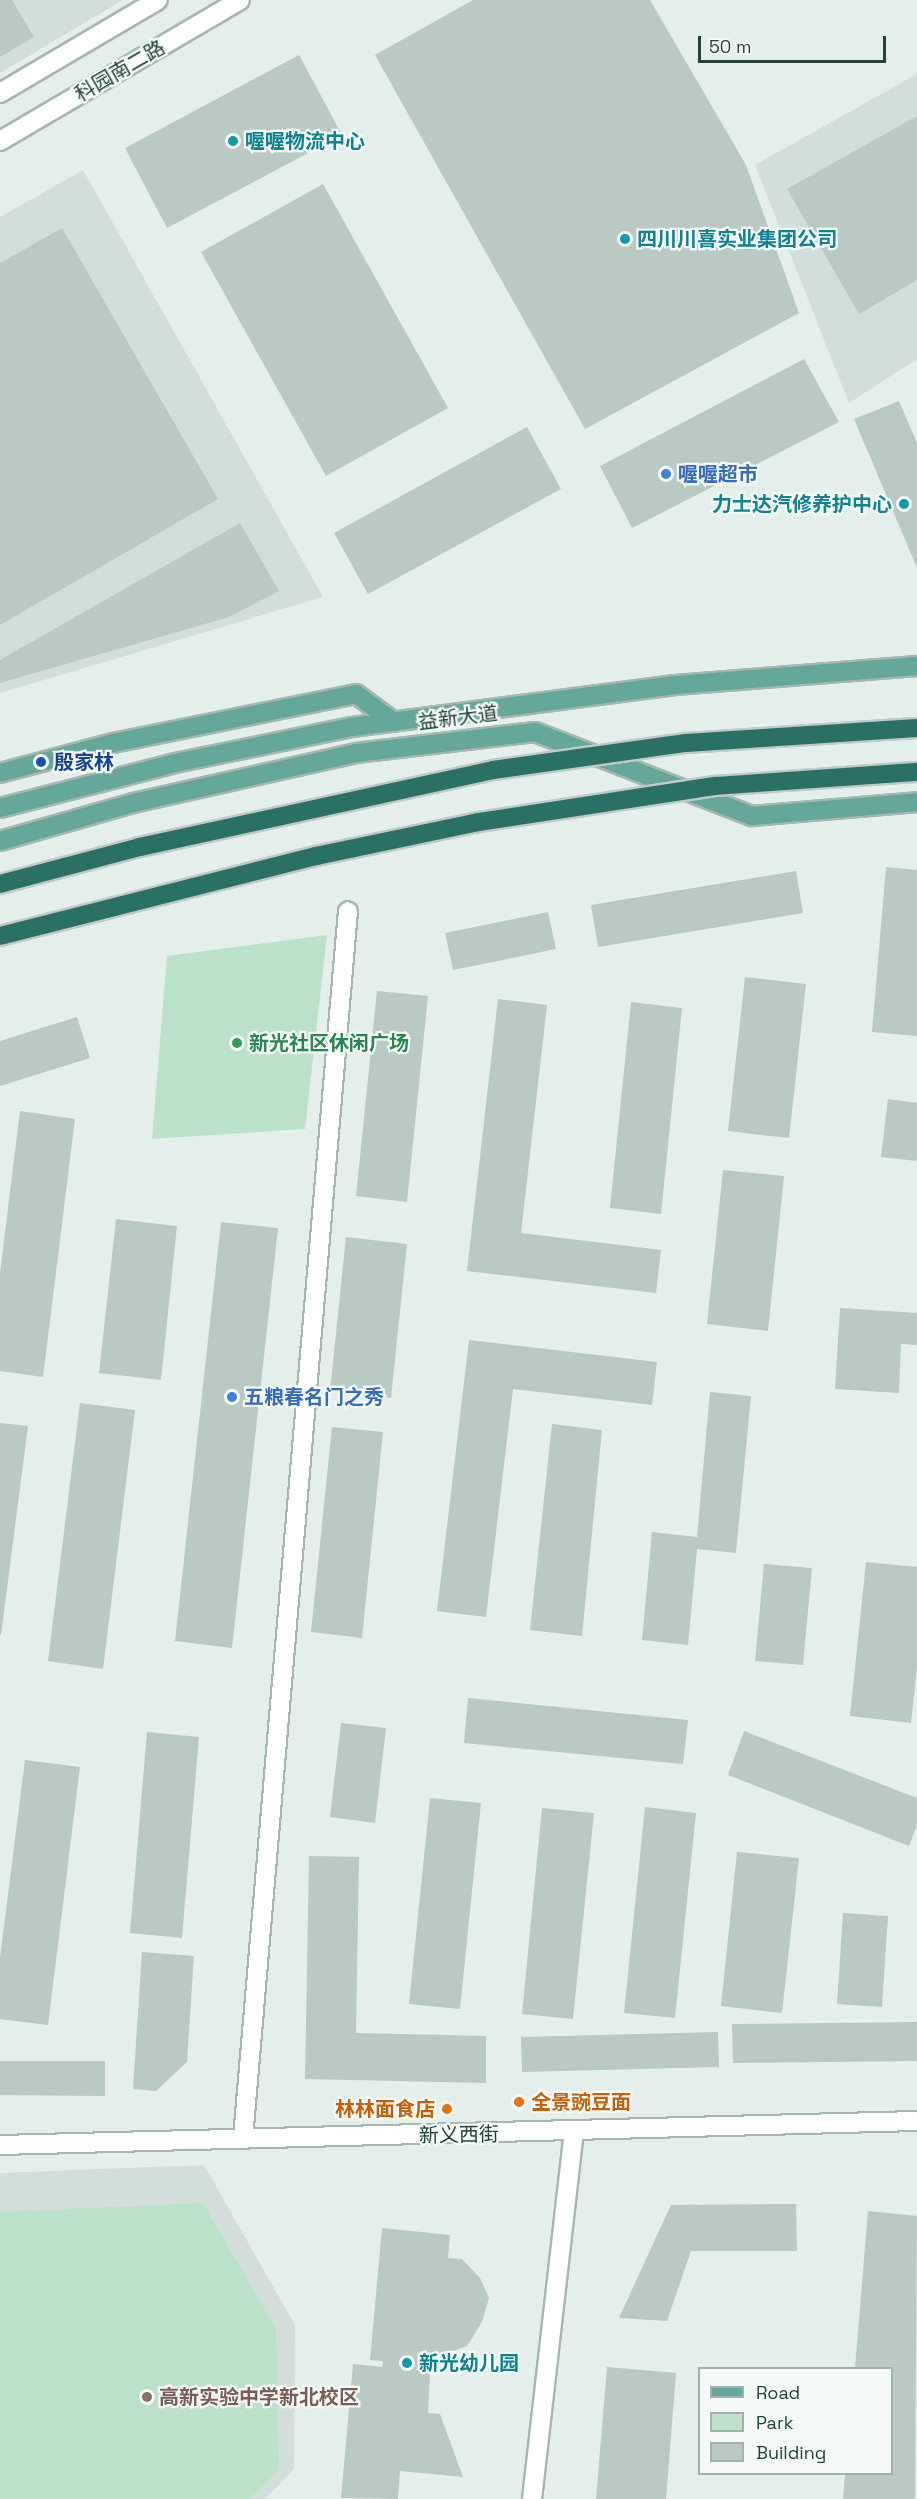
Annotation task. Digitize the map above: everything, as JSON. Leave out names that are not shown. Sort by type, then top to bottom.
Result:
[{"type":"highway","points":[[0,884],[140,847],[492,770],[686,743],[917,728]]},
{"type":"highway","points":[[0,936],[316,856],[479,822],[715,786],[917,772]]},
{"type":"main road","name":"益新大道","points":[[0,808],[175,763],[352,727],[675,685],[917,666]]},
{"type":"main road","points":[[0,773],[112,743],[356,694],[394,722]]},
{"type":"main road","name":"益新大道","points":[[0,841],[155,798],[356,753],[535,732],[752,816],[917,802]]},
{"type":"street","name":"科园南二路","points":[[0,93],[158,0]]},
{"type":"street","name":"科园南二路","points":[[0,141],[240,0]]},
{"type":"street","points":[[243,2138],[348,911]]},
{"type":"street","name":"新义西街","points":[[0,2145],[243,2138],[574,2133],[917,2121]]},
{"type":"street","points":[[532,2499],[574,2133]]},
{"type":"shaded area","points":[[0,0],[123,0],[0,73]]},
{"type":"shaded area","points":[[917,74],[917,359],[849,403],[755,165]]},
{"type":"shaded area","points":[[83,170],[323,597],[0,693],[0,217]]},
{"type":"shaded area","name":"高新实验中学新北校区","points":[[204,2165],[295,2325],[294,2469],[265,2499],[0,2499],[0,2173]]},
{"type":"green space","name":"新光社区休闲广场","points":[[327,935],[305,1129],[152,1139],[167,956]]},
{"type":"green space","name":"高新实验中学新北校区","points":[[203,2203],[276,2329],[279,2470],[249,2499],[0,2499],[0,2212]]},
{"type":"building","points":[[0,0],[12,0],[34,37],[0,57]]},
{"type":"building","name":"四川川喜实业集团公司","points":[[473,0],[650,0],[746,165],[799,313],[585,429],[375,55]]},
{"type":"building","name":"喔喔物流中心","points":[[299,55],[342,135],[167,228],[125,148]]},
{"type":"building","points":[[917,116],[917,280],[859,314],[787,189]]},
{"type":"building","points":[[323,184],[448,408],[326,476],[201,252]]},
{"type":"building","points":[[62,228],[218,499],[0,625],[0,263]]},
{"type":"building","points":[[804,359],[839,422],[632,528],[600,466]]},
{"type":"building","name":"力士达汽修养护中心","points":[[899,401],[917,443],[917,568],[854,419]]},
{"type":"building","points":[[527,427],[561,489],[368,594],[334,533]]},
{"type":"building","points":[[240,523],[279,591],[229,617],[0,683],[0,660]]},
{"type":"building","points":[[886,867],[917,870],[917,1036],[872,1032]]},
{"type":"building","points":[[796,871],[803,913],[598,947],[591,905]]},
{"type":"building","points":[[548,912],[556,949],[453,970],[445,933]]},
{"type":"building","points":[[745,977],[806,984],[789,1138],[728,1131]]},
{"type":"building","points":[[377,991],[428,996],[407,1202],[356,1196]]},
{"type":"building","points":[[498,999],[547,1005],[521,1233],[661,1250],[656,1293],[467,1271]]},
{"type":"building","points":[[631,1002],[682,1008],[661,1214],[610,1208]]},
{"type":"building","points":[[77,1017],[90,1058],[0,1086],[0,1041]]},
{"type":"building","points":[[888,1099],[917,1103],[917,1161],[881,1157]]},
{"type":"building","points":[[20,1111],[75,1119],[43,1377],[0,1371],[0,1273]]},
{"type":"building","points":[[723,1170],[784,1176],[768,1331],[707,1324]]},
{"type":"building","points":[[116,1219],[177,1226],[161,1380],[99,1373]]},
{"type":"building","points":[[221,1222],[278,1228],[232,1648],[175,1641]]},
{"type":"building","points":[[346,1237],[407,1244],[391,1398],[330,1391]]},
{"type":"building","points":[[840,1308],[917,1313],[917,1345],[901,1344],[899,1393],[835,1389]]},
{"type":"building","points":[[469,1340],[657,1362],[652,1405],[513,1389],[486,1617],[437,1611]]},
{"type":"building","points":[[710,1392],[751,1396],[736,1553],[697,1549],[688,1645],[642,1640],[652,1532],[697,1537]]},
{"type":"building","points":[[80,1403],[135,1410],[103,1669],[48,1661]]},
{"type":"building","points":[[0,1423],[28,1426],[1,1635],[0,1635]]},
{"type":"building","points":[[552,1424],[602,1430],[582,1636],[530,1630]]},
{"type":"building","points":[[332,1427],[383,1432],[362,1638],[311,1632]]},
{"type":"building","points":[[866,1562],[917,1567],[917,1667],[911,1723],[850,1716]]},
{"type":"building","points":[[764,1564],[812,1568],[803,1665],[755,1661]]},
{"type":"building","points":[[468,1698],[688,1720],[683,1764],[464,1743]]},
{"type":"building","points":[[341,1723],[386,1728],[375,1823],[330,1817]]},
{"type":"building","points":[[744,1731],[917,1798],[917,1825],[909,1846],[728,1775]]},
{"type":"building","points":[[147,1732],[199,1737],[182,1938],[130,1933]]},
{"type":"building","points":[[25,1760],[80,1767],[48,2025],[0,2019],[0,1958]]},
{"type":"building","points":[[430,1798],[481,1803],[460,2009],[409,2004]]},
{"type":"building","points":[[645,1807],[696,1813],[675,2018],[624,2013]]},
{"type":"building","points":[[542,1808],[594,1813],[573,2019],[522,2014]]},
{"type":"building","points":[[737,1852],[799,1858],[782,2013],[721,2006]]},
{"type":"building","points":[[309,1856],[359,1857],[356,2033],[486,2036],[486,2083],[305,2079]]},
{"type":"building","points":[[843,1913],[888,1916],[882,2007],[837,2004]]},
{"type":"building","points":[[142,1952],[194,1956],[187,2062],[156,2091],[133,2089]]},
{"type":"building","points":[[917,2022],[917,2061],[733,2063],[732,2024]]},
{"type":"building","points":[[718,2032],[719,2067],[522,2072],[521,2037]]},
{"type":"building","points":[[0,2061],[105,2061],[105,2096],[0,2095]]},
{"type":"building","points":[[796,2204],[797,2251],[691,2251],[667,2321],[619,2318],[671,2205]]},
{"type":"building","points":[[868,2211],[917,2216],[915,2499],[843,2499],[845,2475],[893,2475],[893,2367],[855,2367]]},
{"type":"building","name":"新光幼儿园","points":[[382,2228],[450,2235],[448,2258],[462,2259],[480,2278],[489,2298],[482,2322],[467,2346],[431,2359],[428,2413],[440,2414],[463,2477],[400,2471],[398,2499],[341,2498],[353,2364],[382,2367],[383,2361],[370,2360]]},
{"type":"building","points":[[607,2367],[676,2373],[666,2499],[596,2499]]},
{"type":"place","name":"喔喔物流中心","points":[[233,141]]},
{"type":"place","name":"四川川喜实业集团公司","points":[[625,239]]},
{"type":"place","name":"喔喔超市","points":[[666,474]]},
{"type":"place","name":"力士达汽修养护中心","points":[[904,504]]},
{"type":"place","name":"殷家林","points":[[41,762]]},
{"type":"place","name":"新光社区休闲广场","points":[[237,1043]]},
{"type":"place","name":"五粮春名门之秀","points":[[232,1397]]},
{"type":"place","name":"全景豌豆面","points":[[519,2102]]},
{"type":"place","name":"林林面食店","points":[[447,2109]]},
{"type":"place","name":"新光幼儿园","points":[[407,2363]]},
{"type":"place","name":"高新实验中学新北校区","points":[[147,2397]]}]
